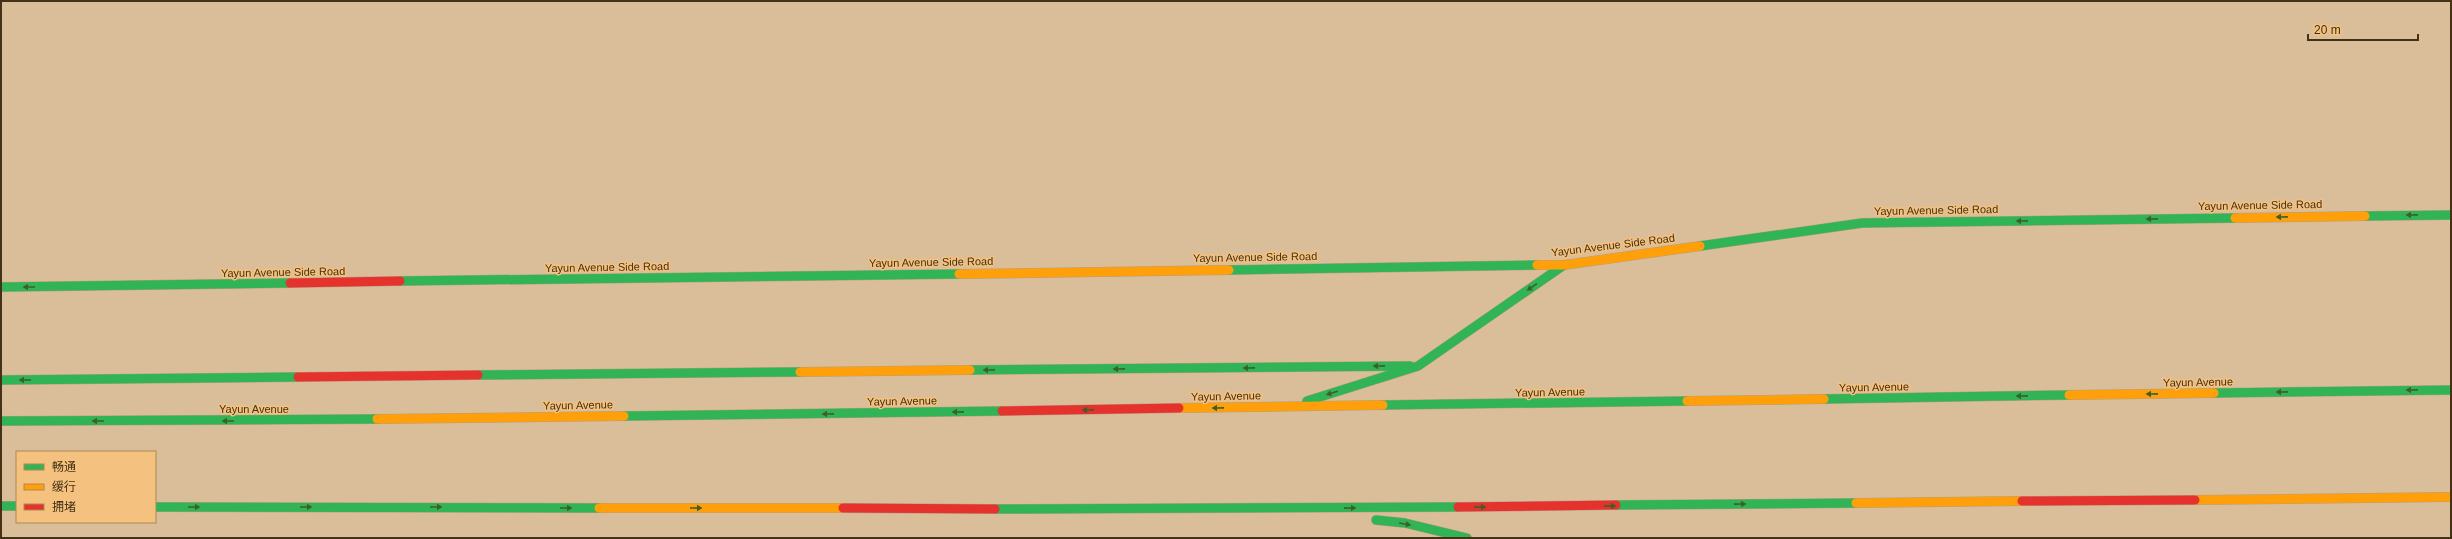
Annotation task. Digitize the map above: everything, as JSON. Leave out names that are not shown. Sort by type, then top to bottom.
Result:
[{"type":"main road","name":"Yayun Avenue Side Road","points":[[1,286],[56,287],[1564,265],[1862,223],[2451,215]]},
{"type":"main road","points":[[1285,408],[1418,366],[1564,265]]},
{"type":"main road","points":[[1,380],[1418,366]]},
{"type":"main road","name":"Yayun Avenue","points":[[1,421],[267,421],[1285,408],[2451,390]]},
{"type":"main road","points":[[156,507],[1255,510],[2451,497]]},
{"type":"main road","points":[[1,506],[16,506]]},
{"type":"main road","points":[[1255,510],[1342,517]]},
{"type":"main road","points":[[1365,520],[1405,523],[1467,538]]},
{"type":"traffic: fast","points":[[2365,216],[2451,215]]},
{"type":"traffic: fast","points":[[1700,246],[1862,223],[2235,218]]},
{"type":"traffic: fast","points":[[1229,270],[1537,265]]},
{"type":"traffic: fast","points":[[1307,401],[1418,366],[1564,265]]},
{"type":"traffic: fast","points":[[400,281],[959,274]]},
{"type":"traffic: fast","points":[[1,287],[290,283]]},
{"type":"traffic: fast","points":[[970,370],[1410,366]]},
{"type":"traffic: fast","points":[[478,375],[800,372]]},
{"type":"traffic: fast","points":[[1,380],[298,377]]},
{"type":"traffic: fast","points":[[2214,393],[2451,390]]},
{"type":"traffic: fast","points":[[1824,399],[2069,395]]},
{"type":"traffic: fast","points":[[1383,405],[1687,401]]},
{"type":"traffic: fast","points":[[624,416],[1002,411]]},
{"type":"traffic: fast","points":[[1,421],[377,419]]},
{"type":"traffic: fast","points":[[1616,505],[1856,503]]},
{"type":"traffic: fast","points":[[1,506],[16,506]]},
{"type":"traffic: fast","points":[[156,507],[599,508]]},
{"type":"traffic: fast","points":[[995,509],[1458,507]]},
{"type":"traffic: fast","points":[[1376,520],[1405,523],[1467,538]]},
{"type":"traffic: slow","points":[[2235,218],[2365,216]]},
{"type":"traffic: slow","points":[[1537,265],[1564,265],[1700,246]]},
{"type":"traffic: slow","points":[[959,274],[1229,270]]},
{"type":"traffic: slow","points":[[800,372],[970,370]]},
{"type":"traffic: slow","points":[[2069,395],[2214,393]]},
{"type":"traffic: slow","points":[[1687,401],[1824,399]]},
{"type":"traffic: slow","points":[[1179,408],[1383,405]]},
{"type":"traffic: slow","points":[[377,419],[624,416]]},
{"type":"traffic: slow","points":[[2195,500],[2451,497]]},
{"type":"traffic: slow","points":[[1856,503],[2022,501]]},
{"type":"traffic: slow","points":[[599,508],[843,508]]},
{"type":"traffic: jam","points":[[290,283],[400,281]]},
{"type":"traffic: jam","points":[[298,377],[478,375]]},
{"type":"traffic: jam","points":[[1002,411],[1179,408]]},
{"type":"traffic: jam","points":[[2022,501],[2195,500]]},
{"type":"traffic: jam","points":[[1458,507],[1616,505]]},
{"type":"traffic: jam","points":[[843,508],[995,509]]}]
